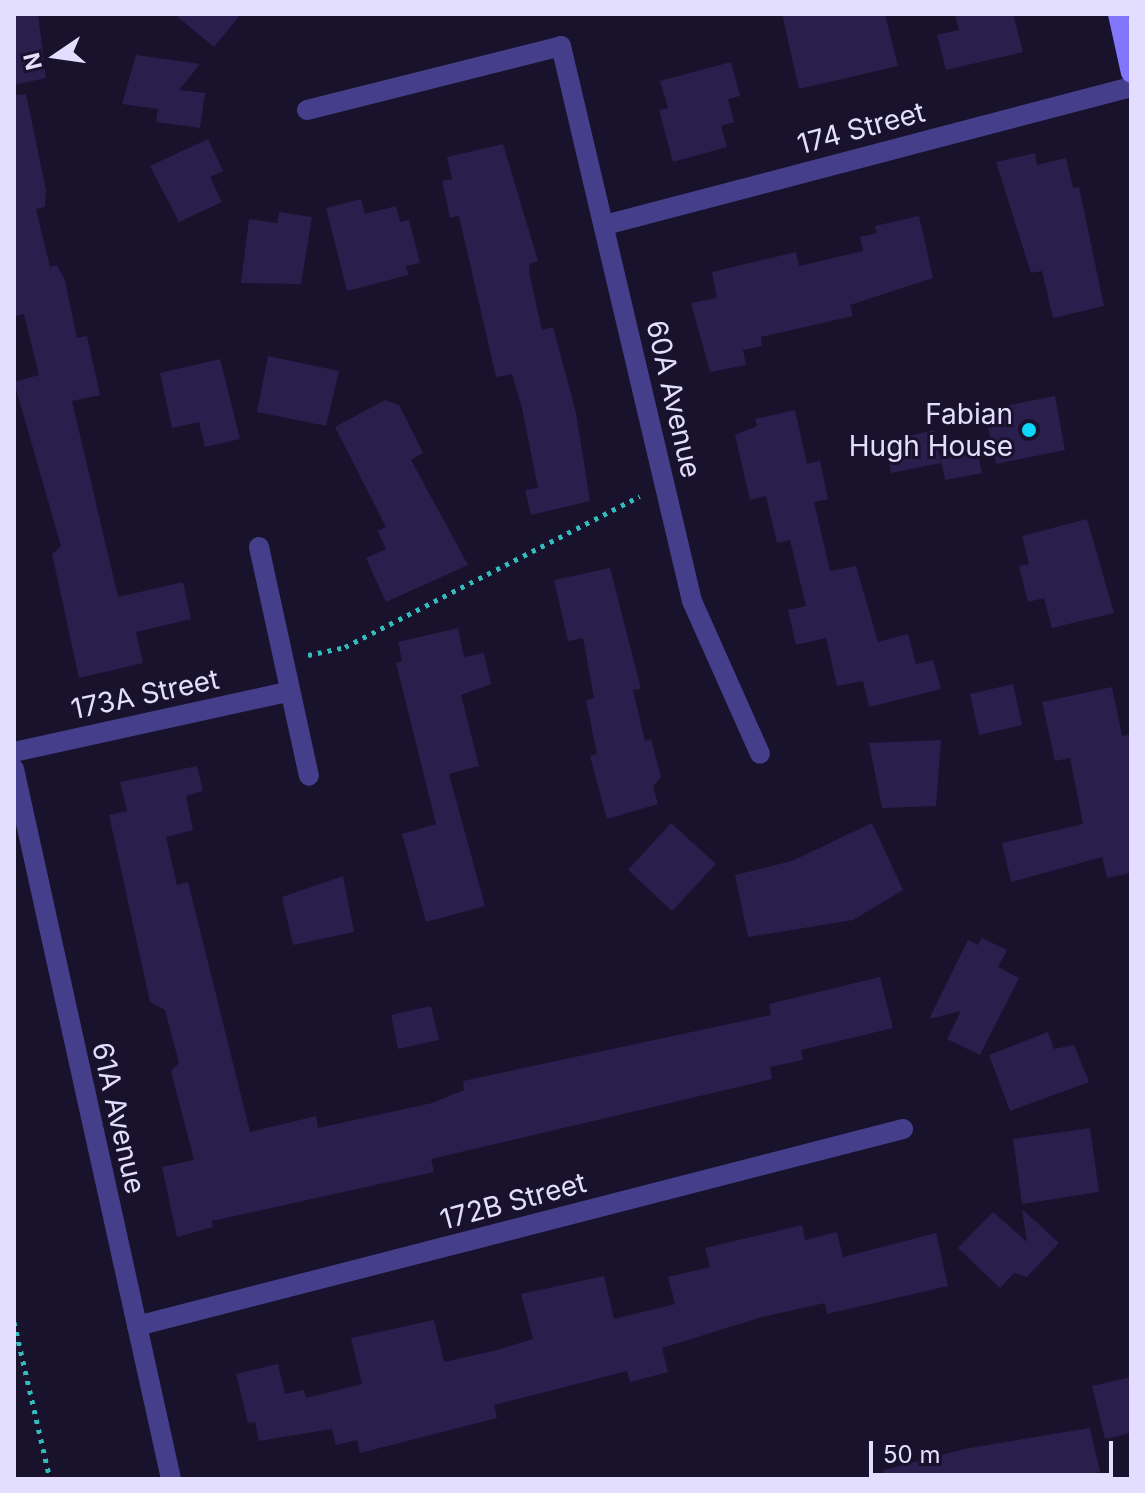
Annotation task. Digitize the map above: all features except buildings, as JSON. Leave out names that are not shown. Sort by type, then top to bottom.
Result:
[{"type":"street","points":[[1118,14],[1131,73]]},
{"type":"street","name":"60A Avenue","points":[[307,110],[561,46],[692,601],[760,754]]},
{"type":"street","name":"174 Street","points":[[605,225],[1131,87]]},
{"type":"street","points":[[259,547],[288,692],[309,776]]},
{"type":"street","name":"173A Street","points":[[14,752],[288,692]]},
{"type":"street","name":"61A Avenue","points":[[14,769],[171,1479]]},
{"type":"street","name":"172B Street","points":[[137,1326],[903,1129]]},
{"type":"path","points":[[302,656],[345,647],[649,494]]},
{"type":"path","points":[[14,1322],[50,1479]]},
{"type":"place","name":"Fabian Hugh House","points":[[1029,430]]}]
